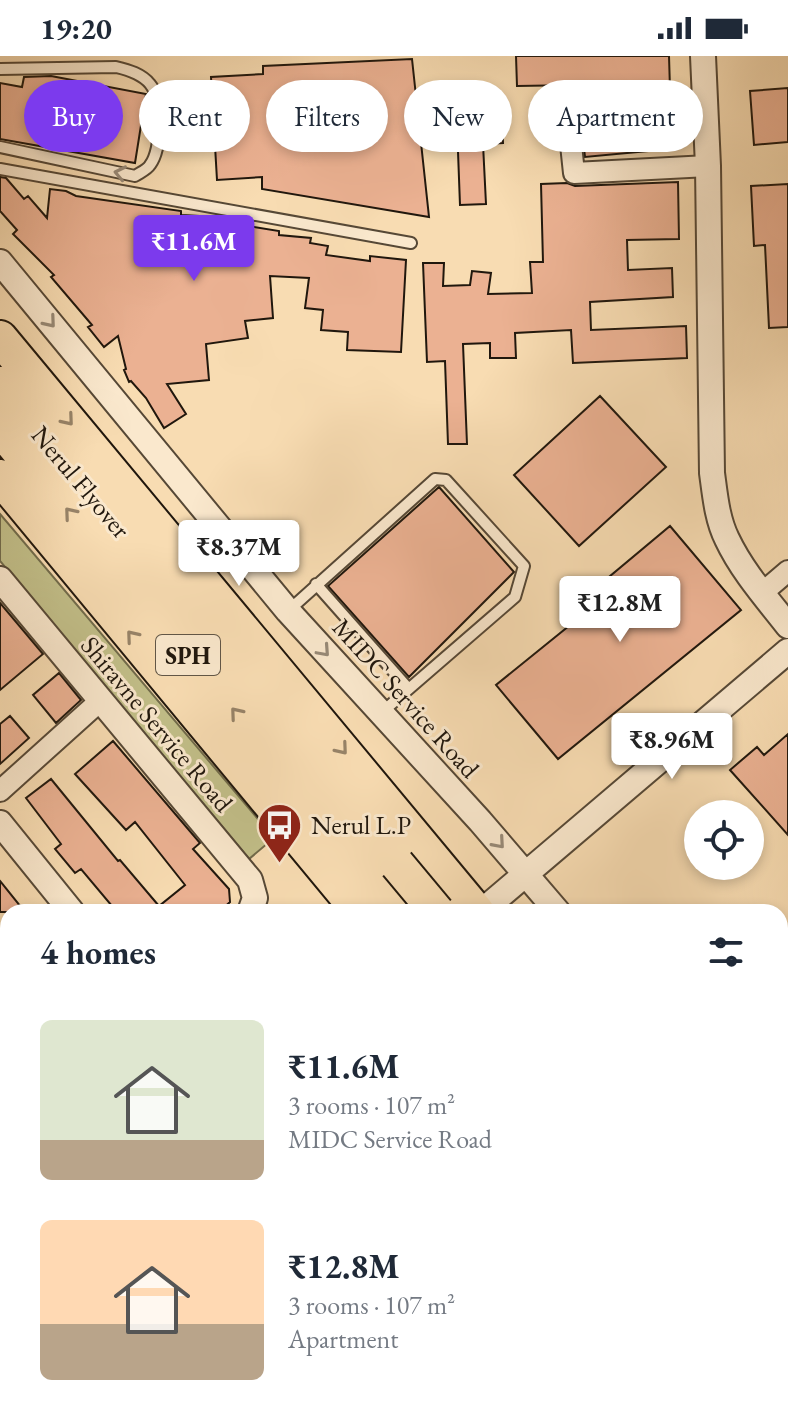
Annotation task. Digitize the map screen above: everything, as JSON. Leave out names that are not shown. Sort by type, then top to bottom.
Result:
[{"type":"highway","points":[[0,338],[462,904]]},
{"type":"highway","name":"Nerul Flyover","points":[[0,384],[386,872],[398,904]]},
{"type":"highway","name":"Nerul Flyover","points":[[0,428],[386,872],[455,904]]},
{"type":"highway","points":[[0,477],[353,904]]},
{"type":"street","points":[[703,56],[716,506],[726,539],[788,626]]},
{"type":"street","points":[[572,152],[574,173],[708,166]]},
{"type":"street","name":"MIDC Service Road","points":[[0,262],[288,611],[551,904]]},
{"type":"street","points":[[762,593],[788,571]]},
{"type":"street","name":"Shiravne Service Road","points":[[0,579],[250,880],[255,898],[253,904]]},
{"type":"street","points":[[474,904],[525,874],[788,651]]},
{"type":"street","points":[[0,791],[101,700]]},
{"type":"street","points":[[0,823],[66,904]]},
{"type":"lane","points":[[0,69],[127,69],[152,86],[157,100],[159,128],[150,167],[135,176],[0,147]]},
{"type":"lane","points":[[0,169],[411,243]]},
{"type":"lane","points":[[288,611],[435,479],[446,480],[524,566],[515,597],[380,714]]},
{"type":"lane","points":[[316,584],[408,688]]},
{"type":"shaded area","points":[[0,514],[274,838],[249,859],[0,561]]},
{"type":"building","points":[[516,56],[669,56],[670,80],[528,80],[528,86],[517,86]]},
{"type":"building","points":[[412,59],[414,80],[404,80],[404,152],[422,152],[429,217],[262,189],[262,177],[217,180],[215,152],[250,152],[250,80],[211,80],[211,77],[263,74],[263,66]]},
{"type":"building","points":[[51,76],[72,80],[24,80],[24,143],[0,139],[0,83],[22,87],[24,77]]},
{"type":"building","points":[[788,88],[788,142],[754,145],[750,91]]},
{"type":"building","points":[[123,90],[139,93],[139,138],[135,163],[73,152],[123,152]]},
{"type":"building","points":[[458,152],[483,152],[486,204],[460,205]]},
{"type":"building","points":[[584,152],[638,152],[585,157]]},
{"type":"building","points":[[0,177],[6,178],[24,199],[28,196],[47,218],[50,189],[76,196],[181,211],[181,215],[217,217],[216,221],[279,231],[279,235],[311,238],[310,243],[328,246],[326,255],[370,261],[370,256],[406,260],[401,352],[347,350],[348,332],[321,330],[323,310],[305,308],[309,278],[270,276],[273,318],[245,321],[248,338],[206,344],[209,380],[167,384],[186,414],[164,428],[146,398],[129,382],[118,336],[104,347],[88,327],[92,325],[51,277],[54,275],[13,234],[17,230],[0,211]]},
{"type":"building","points":[[678,182],[679,239],[627,240],[628,270],[672,268],[673,297],[590,302],[591,330],[686,326],[687,358],[573,363],[571,330],[515,333],[516,358],[490,358],[490,343],[463,344],[467,444],[448,444],[445,361],[427,362],[423,263],[444,263],[443,286],[470,285],[472,271],[491,273],[488,294],[532,293],[530,262],[543,262],[541,184],[567,183],[575,186]]},
{"type":"building","points":[[788,184],[788,327],[769,328],[765,245],[754,246],[751,186]]},
{"type":"building","points":[[600,396],[666,467],[579,546],[514,475]]},
{"type":"building","points":[[439,487],[514,572],[409,677],[328,586]]},
{"type":"building","points":[[670,526],[741,610],[558,759],[496,685],[617,587],[609,577]]},
{"type":"building","points":[[0,603],[43,654],[0,690]]},
{"type":"building","points":[[59,673],[81,700],[56,723],[33,695]]},
{"type":"building","points":[[10,716],[29,738],[0,764],[0,724]]},
{"type":"building","points":[[788,734],[788,835],[764,808],[764,800],[757,800],[730,770],[757,747],[764,755]]},
{"type":"building","points":[[113,741],[200,843],[193,849],[229,889],[230,902],[161,904],[185,885],[135,822],[126,830],[75,774]]},
{"type":"building","points":[[51,779],[157,904],[110,904],[81,869],[75,873],[55,849],[61,844],[26,798]]},
{"type":"building","points":[[0,881],[19,904],[0,904]]},
{"type":"place","name":"Nerul L.P","points":[[280,864]]}]
